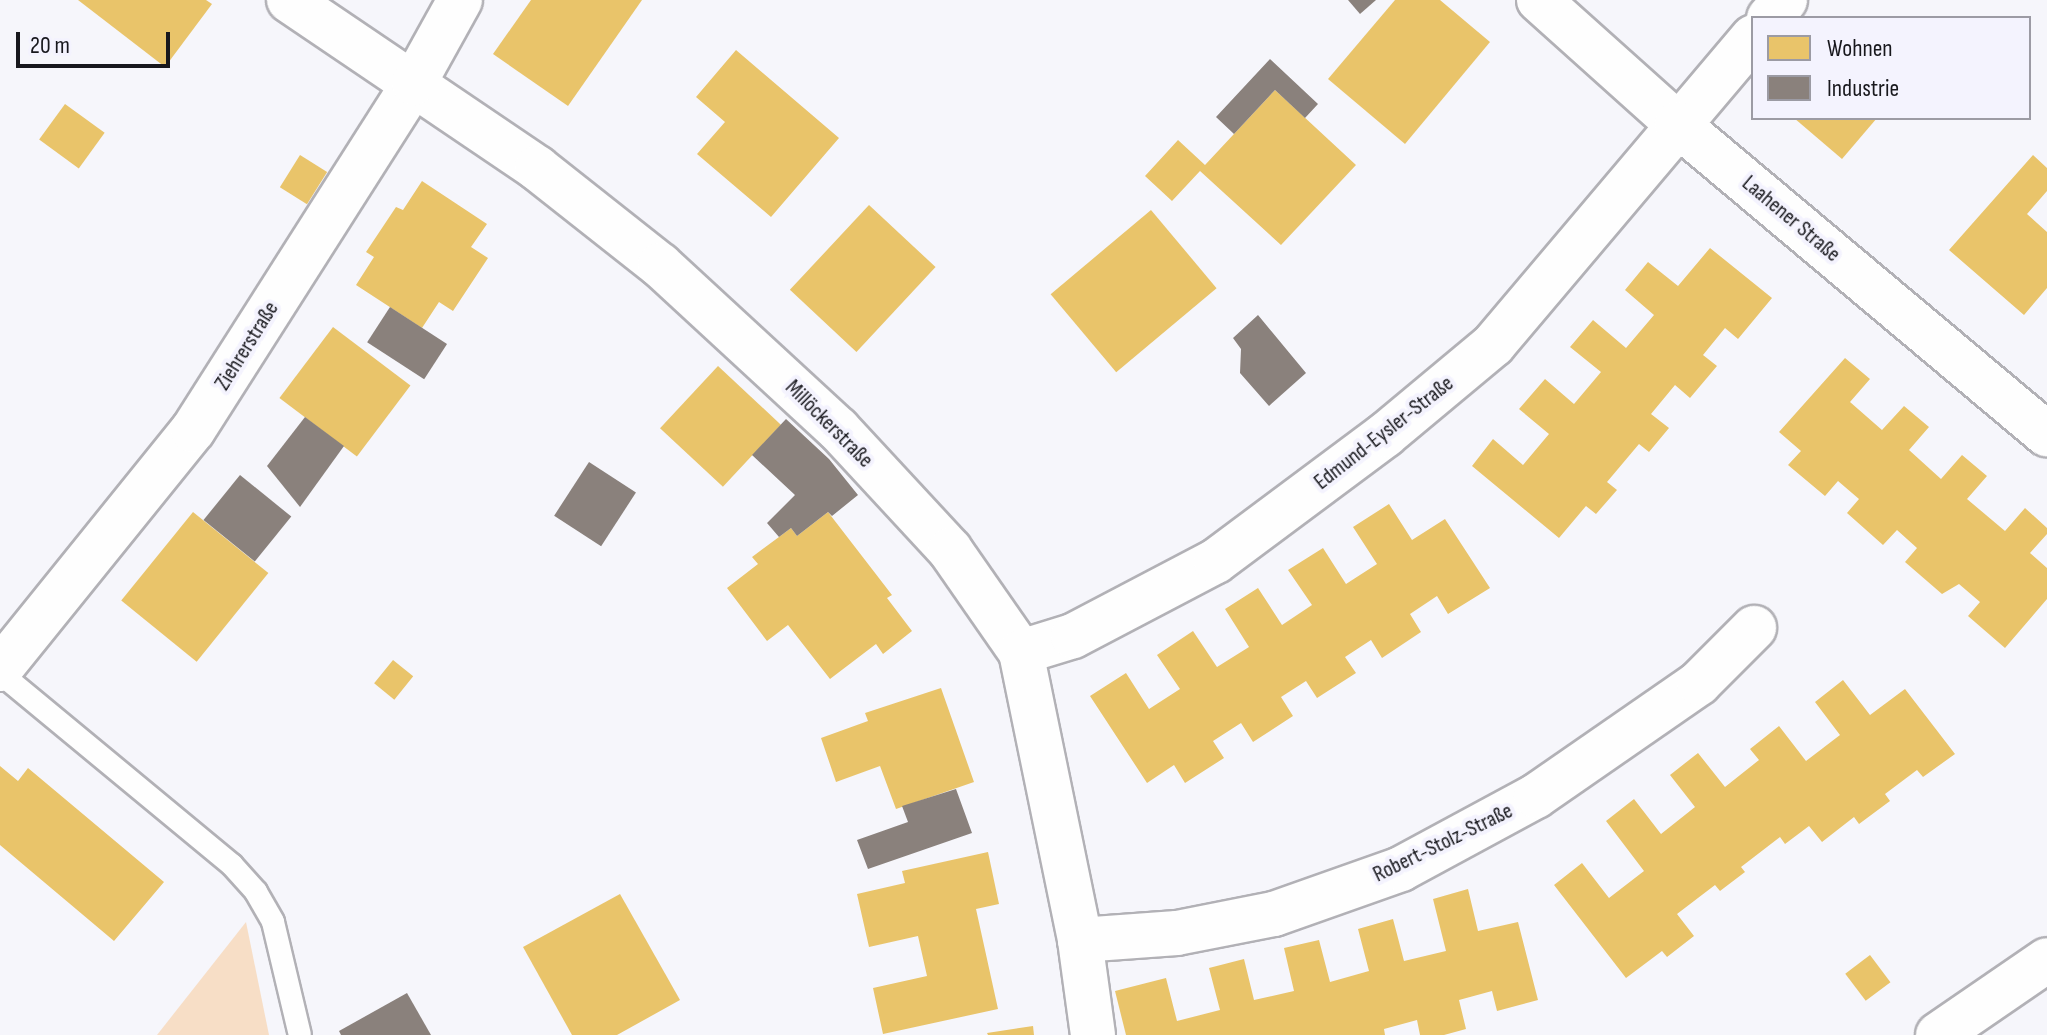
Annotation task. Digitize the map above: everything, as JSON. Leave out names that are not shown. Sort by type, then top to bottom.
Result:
[{"type":"street","name":"Millöckerstraße","points":[[289,0],[537,168],[660,265],[838,429],[950,550],[1021,652],[1080,940],[1093,1035]]},
{"type":"street","name":"Ziehrerstraße","points":[[0,671],[193,430],[414,83],[460,0]]},
{"type":"street","name":"Laahener Straße","points":[[1539,0],[1677,124],[2047,434]]},
{"type":"street","points":[[1771,16],[1785,0]]},
{"type":"street","name":"Edmund-Eysler-Straße","points":[[1021,652],[1073,636],[1216,561],[1385,435],[1493,345],[1751,39]]},
{"type":"street","name":"Robert-Stolz-Straße","points":[[1080,940],[1177,933],[1274,914],[1401,869],[1536,796],[1699,683],[1754,628]]},
{"type":"street","points":[[1938,1035],[2047,960]]},
{"type":"lane","name":"Ziehrerstraße","points":[[0,671],[232,865],[256,892],[273,922],[300,1035]]},
{"type":"shaded area","points":[[246,922],[269,1035],[157,1035]]},
{"type":"building: Wohnen","points":[[78,0],[206,0],[212,4],[165,67]]},
{"type":"building: Wohnen","points":[[531,0],[642,0],[568,106],[493,54]]},
{"type":"building: Wohnen","points":[[1395,0],[1440,0],[1490,42],[1405,144],[1328,79]]},
{"type":"building: Wohnen","points":[[736,50],[839,138],[771,217],[697,154],[725,122],[696,97]]},
{"type":"building: Wohnen","points":[[1275,90],[1356,165],[1281,245],[1200,171],[1172,201],[1145,176],[1178,140],[1205,165]]},
{"type":"building: Wohnen","points":[[65,104],[105,133],[79,168],[39,140]]},
{"type":"building: Wohnen","points":[[1796,120],[1875,120],[1842,159]]},
{"type":"building: Wohnen","points":[[300,155],[327,172],[307,204],[280,187]]},
{"type":"building: Wohnen","points":[[2033,155],[2047,168],[2047,191],[2027,214],[2047,232],[2047,288],[2024,315],[1949,250]]},
{"type":"building: Wohnen","points":[[422,181],[487,224],[471,247],[488,258],[453,311],[439,302],[422,328],[356,285],[374,257],[366,252],[396,207],[403,210]]},
{"type":"building: Wohnen","points":[[869,205],[936,267],[856,352],[790,290]]},
{"type":"building: Wohnen","points":[[1151,210],[1217,288],[1116,372],[1051,294]]},
{"type":"building: Wohnen","points":[[1710,248],[1772,298],[1738,339],[1725,328],[1703,355],[1717,366],[1690,398],[1675,385],[1651,414],[1669,428],[1649,452],[1639,444],[1607,482],[1617,490],[1596,514],[1586,506],[1559,538],[1472,466],[1493,439],[1523,465],[1549,434],[1519,409],[1545,379],[1574,404],[1601,372],[1570,347],[1593,320],[1626,348],[1654,315],[1625,290],[1648,262],[1678,286]]},
{"type":"building: Wohnen","points":[[333,327],[410,385],[357,456],[279,398]]},
{"type":"building: Wohnen","points":[[1845,358],[1870,379],[1850,402],[1882,430],[1904,406],[1929,427],[1909,450],[1941,479],[1962,455],[1987,476],[1967,499],[2005,531],[2025,508],[2047,528],[2047,534],[2030,553],[2047,568],[2047,599],[2005,648],[1968,616],[1980,602],[1959,584],[1942,594],[1905,562],[1917,548],[1897,530],[1883,545],[1847,513],[1859,499],[1838,481],[1825,496],[1788,465],[1801,451],[1779,432]]},
{"type":"building: Wohnen","points":[[718,366],[781,425],[723,487],[660,428]]},
{"type":"building: Wohnen","points":[[1389,504],[1412,540],[1445,519],[1490,588],[1448,614],[1437,596],[1410,614],[1421,632],[1382,658],[1371,640],[1345,657],[1356,673],[1317,698],[1306,681],[1281,697],[1293,716],[1253,742],[1241,723],[1213,741],[1224,758],[1185,783],[1174,765],[1147,783],[1090,696],[1126,673],[1149,709],[1180,689],[1157,655],[1193,631],[1217,667],[1249,647],[1225,609],[1258,588],[1282,625],[1312,605],[1288,570],[1323,548],[1346,584],[1377,564],[1353,527]]},
{"type":"building: Wohnen","points":[[193,512],[268,573],[197,662],[121,601]]},
{"type":"building: Wohnen","points":[[828,512],[892,595],[887,598],[912,631],[883,654],[876,644],[830,679],[788,625],[767,641],[727,588],[758,564],[752,557],[791,528],[797,536]]},
{"type":"building: Wohnen","points":[[393,660],[413,676],[394,700],[374,683]]},
{"type":"building: Wohnen","points":[[1843,680],[1870,715],[1905,689],[1955,754],[1923,777],[1917,770],[1885,794],[1890,801],[1859,824],[1854,817],[1822,842],[1809,826],[1785,844],[1780,837],[1741,867],[1745,872],[1720,891],[1715,885],[1677,914],[1694,936],[1667,957],[1662,951],[1626,978],[1554,885],[1582,863],[1609,898],[1644,871],[1606,821],[1634,799],[1661,834],[1695,807],[1670,775],[1698,753],[1725,787],[1759,760],[1750,749],[1779,726],[1806,761],[1840,735],[1815,702]]},
{"type":"building: Wohnen","points":[[941,688],[974,782],[896,809],[880,766],[836,782],[821,738],[868,721],[865,713]]},
{"type":"building: Wohnen","points":[[0,766],[18,781],[28,768],[164,882],[114,941],[0,845]]},
{"type":"building: Wohnen","points":[[988,852],[999,904],[976,909],[998,1009],[883,1034],[873,988],[927,976],[918,936],[869,947],[857,894],[905,883],[902,871]]},
{"type":"building: Wohnen","points":[[1468,889],[1478,931],[1518,922],[1538,1000],[1497,1011],[1492,991],[1459,1000],[1466,1029],[1444,1035],[1420,1035],[1417,1020],[1384,1029],[1385,1035],[1126,1035],[1115,991],[1166,978],[1177,1021],[1220,1010],[1209,968],[1244,959],[1254,1000],[1294,991],[1284,948],[1319,940],[1330,982],[1369,971],[1358,929],[1393,919],[1404,961],[1446,951],[1433,899]]},
{"type":"building: Wohnen","points":[[620,894],[680,1000],[617,1035],[572,1035],[523,947]]},
{"type":"building: Wohnen","points":[[1870,955],[1890,982],[1866,1001],[1845,974]]},
{"type":"building: Wohnen","points":[[1033,1026],[1034,1035],[987,1033]]},
{"type":"building: Industrie","points":[[1348,0],[1376,0],[1360,14]]},
{"type":"building: Industrie","points":[[1270,59],[1318,104],[1305,118],[1275,90],[1234,134],[1216,117]]},
{"type":"building: Industrie","points":[[390,307],[447,344],[424,379],[367,342]]},
{"type":"building: Industrie","points":[[1258,315],[1306,373],[1269,406],[1240,373],[1241,349],[1233,338]]},
{"type":"building: Industrie","points":[[305,417],[344,446],[300,507],[267,466]]},
{"type":"building: Industrie","points":[[786,419],[829,459],[858,495],[832,516],[828,512],[797,536],[791,528],[779,537],[767,523],[795,495],[752,455]]},
{"type":"building: Industrie","points":[[589,462],[636,492],[601,546],[554,516]]},
{"type":"building: Industrie","points":[[240,475],[291,517],[255,562],[203,520]]},
{"type":"building: Industrie","points":[[956,789],[972,833],[868,869],[857,840],[908,822],[902,806]]},
{"type":"building: Industrie","points":[[407,993],[431,1035],[341,1035],[339,1031]]}]
